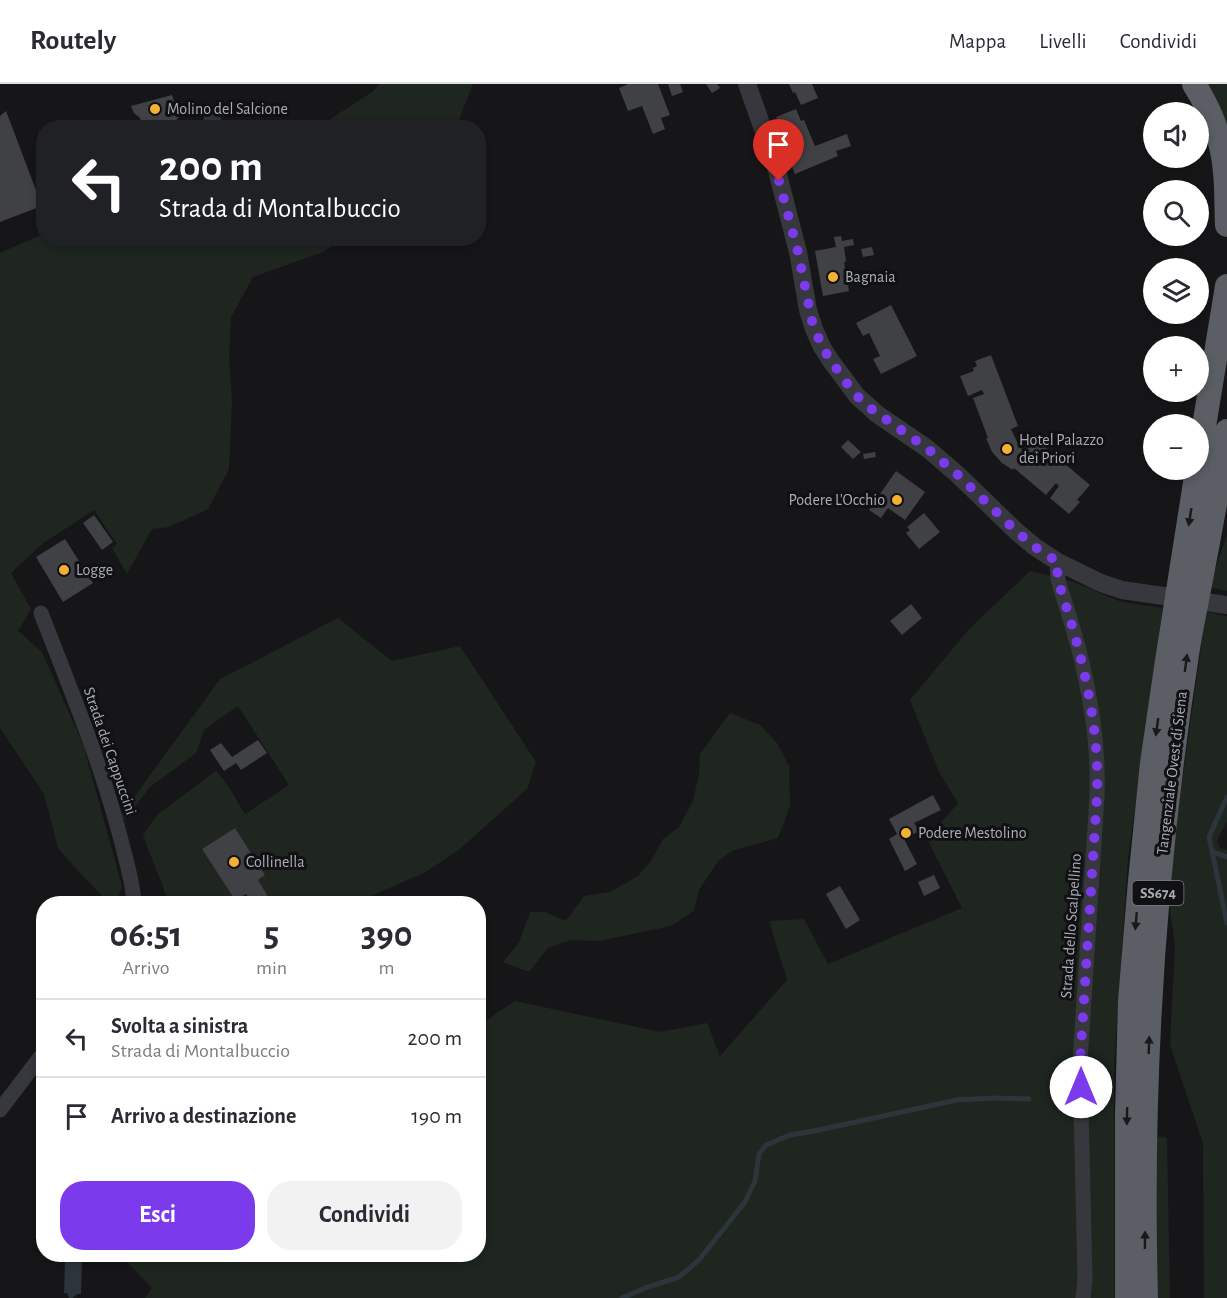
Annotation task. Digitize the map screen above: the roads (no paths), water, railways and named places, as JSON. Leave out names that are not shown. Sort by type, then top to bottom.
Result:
[{"type":"highway","points":[[1194,84],[1219,136],[1226,175],[1227,225]]},
{"type":"highway","points":[[1206,414],[1227,286]]},
{"type":"highway","name":"Tangenziale Ovest di Siena","points":[[1146,1298],[1150,1000],[1159,884],[1187,654],[1227,431]]},
{"type":"highway","name":"Tangenziale Ovest di Siena","points":[[1127,1298],[1130,1001],[1140,881],[1152,764],[1195,480]]},
{"type":"street","points":[[747,84],[775,163],[798,252],[812,321],[822,347],[850,388],[870,408],[928,449],[957,474],[1017,532],[1058,562],[1101,583],[1122,590],[1227,605]]},
{"type":"street","name":"Strada dello Scalpellino","points":[[1058,562],[1059,584],[1087,684],[1098,760],[1080,1063],[1085,1279],[1083,1298]]},
{"type":"street","name":"Strada dei Cappuccini","points":[[41,614],[93,746],[113,811],[133,896]]},
{"type":"street","points":[[0,1110],[36,1063]]},
{"type":"waterway","points":[[1227,797],[1209,837],[1227,923]]},
{"type":"waterway","points":[[1213,852],[1227,857]]},
{"type":"waterway","points":[[622,1298],[679,1277],[699,1260],[745,1202],[755,1181],[759,1154],[766,1145],[790,1135],[957,1100],[1029,1099]]},
{"type":"place","name":"Molino del Salcione","points":[[155,109]]},
{"type":"place","name":"Bagnaia","points":[[833,277]]},
{"type":"place","name":"Hotel Palazzo dei Priori","points":[[1007,449]]},
{"type":"place","name":"Podere L'Occhio","points":[[897,500]]},
{"type":"place","name":"Logge","points":[[64,570]]},
{"type":"place","name":"Podere Mestolino","points":[[906,833]]},
{"type":"place","name":"Collinella","points":[[234,862]]}]
